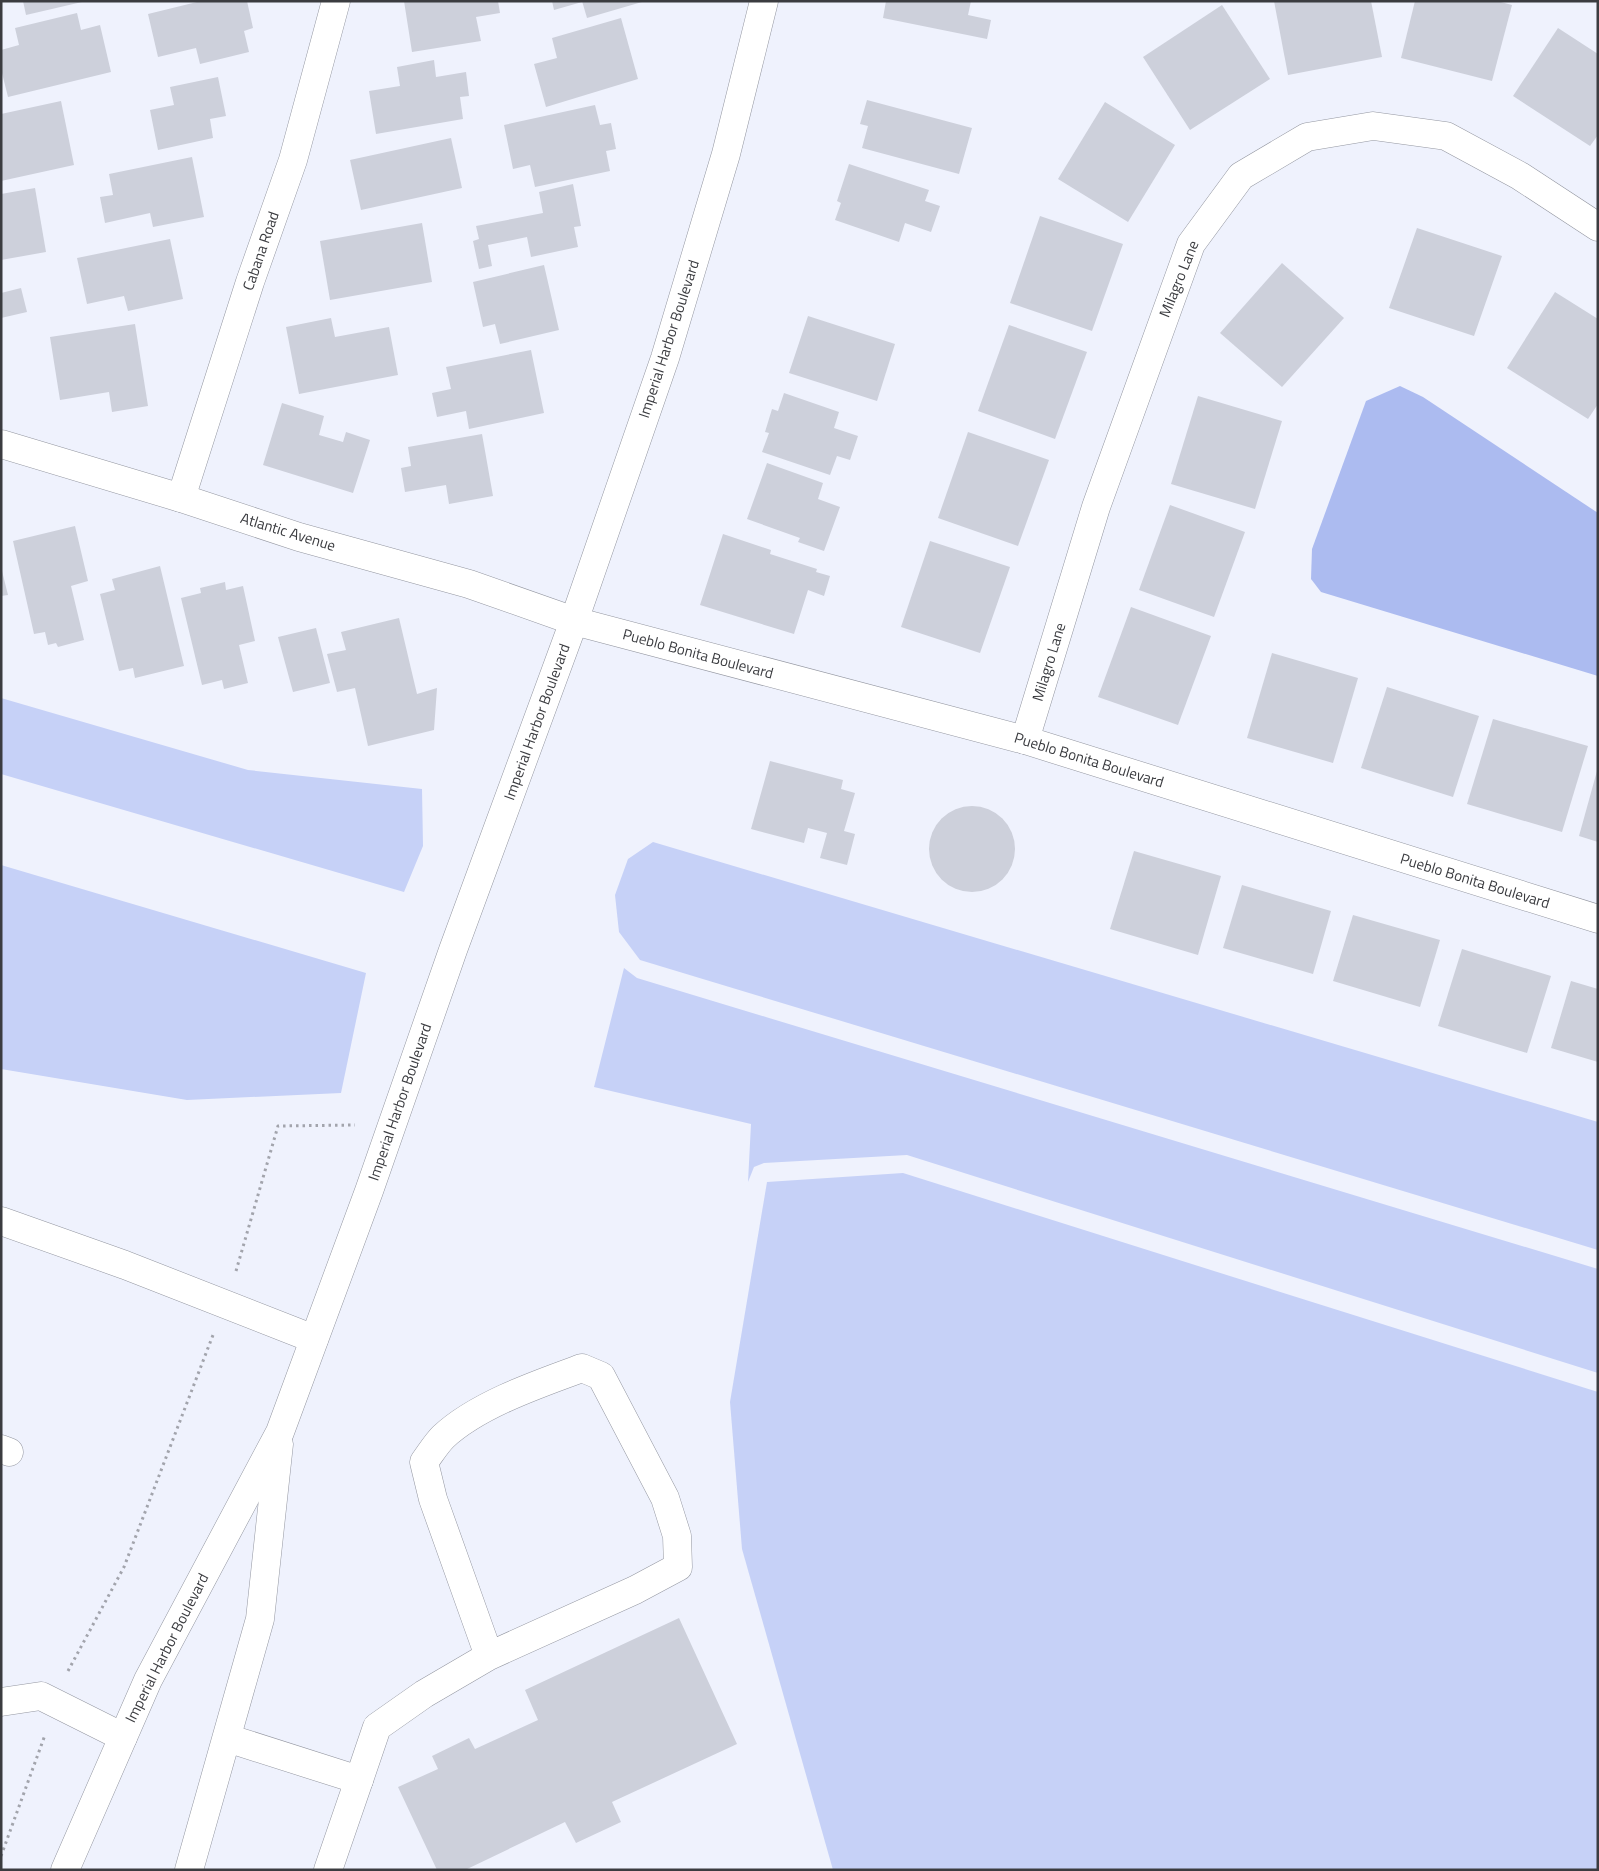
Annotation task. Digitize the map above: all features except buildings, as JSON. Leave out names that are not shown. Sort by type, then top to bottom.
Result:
[{"type":"street","name":"Cabana Road","points":[[181,498],[250,282],[293,160],[336,1]]},
{"type":"street","name":"Imperial Harbor Boulevard","points":[[65,1870],[148,1680],[280,1432],[369,1191],[453,950],[574,621],[666,358],[726,154],[764,1]]},
{"type":"street","name":"Milagro Lane","points":[[1025,740],[1096,507],[1190,244],[1241,176],[1307,137],[1374,126],[1446,136],[1520,176],[1598,228]]},
{"type":"street","name":"Atlantic Avenue","points":[[1,444],[181,498],[298,537],[468,584],[574,621]]},
{"type":"street","name":"Pueblo Bonita Boulevard","points":[[574,621],[1025,740],[1598,919]]},
{"type":"street","points":[[1,1221],[125,1265],[314,1339]]},
{"type":"street","points":[[328,1870],[377,1727],[424,1694],[489,1656],[635,1590],[678,1567],[678,1536],[665,1498],[601,1376],[582,1368],[522,1391],[465,1421],[442,1438],[424,1462],[433,1499],[489,1656]]},
{"type":"street","name":"Imperial Harbor Boulevard","points":[[189,1870],[260,1620],[272,1530],[280,1432]]},
{"type":"street","points":[[1,1702],[40,1696],[122,1737]]},
{"type":"street","points":[[227,1738],[359,1780]]},
{"type":"path","points":[[235,1273],[278,1126],[359,1125]]},
{"type":"path","points":[[66,1674],[124,1567],[216,1328]]},
{"type":"path","points":[[1,1856],[48,1728]]},
{"type":"shaded area","points":[[1400,386],[1423,397],[1598,513],[1598,676],[1321,592],[1311,579],[1312,549],[1366,401]]},
{"type":"shaded area","points":[[1,698],[248,770],[422,789],[423,846],[404,892],[1,774]]},
{"type":"shaded area","points":[[653,842],[1598,1122],[1598,1250],[640,960],[619,932],[615,895],[628,859]]},
{"type":"shaded area","points":[[1,865],[366,973],[341,1093],[187,1100],[1,1069]]},
{"type":"shaded area","points":[[624,968],[637,978],[1598,1269],[1598,1373],[907,1155],[764,1163],[754,1167],[748,1182],[751,1124],[594,1087]]},
{"type":"shaded area","points":[[903,1173],[1598,1392],[1598,1870],[833,1870],[742,1549],[730,1402],[767,1182]]}]
